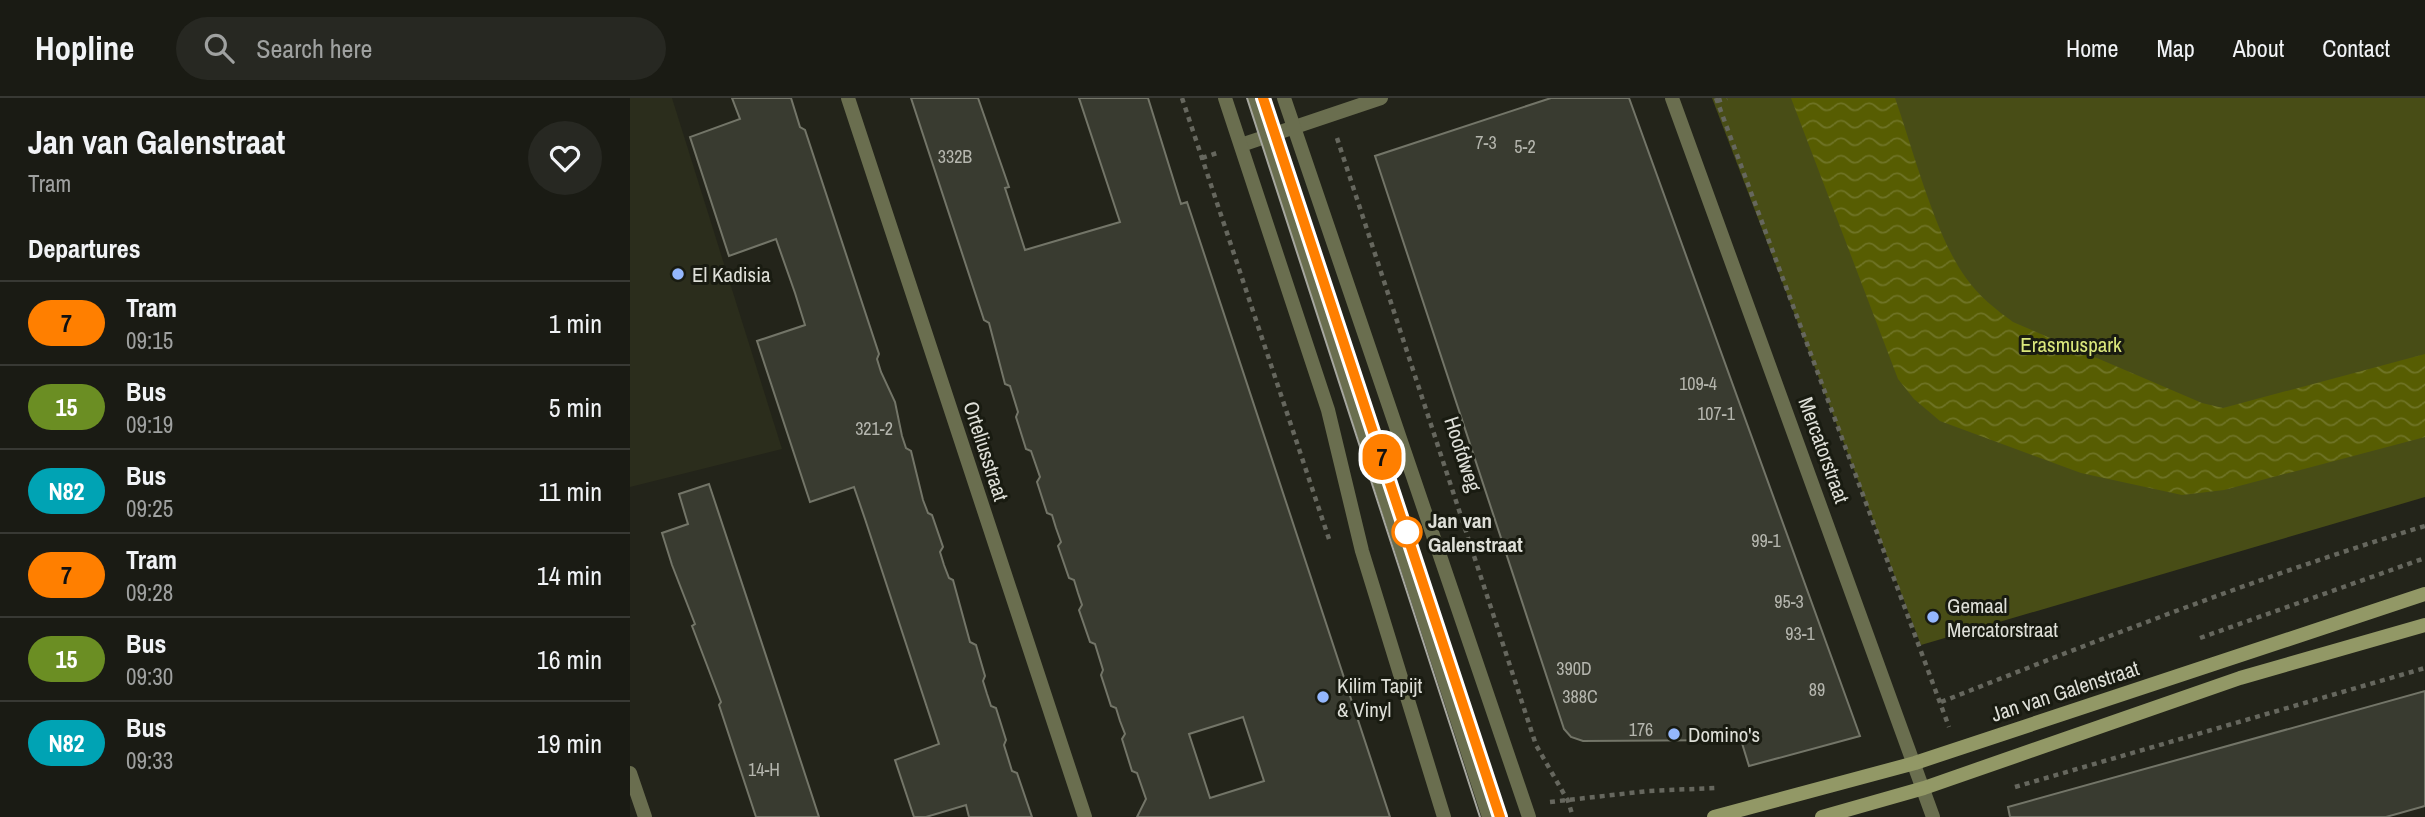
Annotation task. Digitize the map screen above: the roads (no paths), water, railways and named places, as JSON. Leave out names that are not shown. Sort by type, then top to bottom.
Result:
[{"type":"main road","name":"Jan van Galenstraat","points":[[1714,817],[1915,763],[2425,594]]},
{"type":"main road","name":"Jan van Galenstraat","points":[[1822,817],[1924,788],[2240,678],[2425,625]]},
{"type":"street","name":"Orteliusstraat","points":[[848,98],[1085,817]]},
{"type":"street","points":[[1225,98],[1328,410],[1362,551],[1444,817]]},
{"type":"street","points":[[1254,98],[1489,817]]},
{"type":"street","points":[[1284,98],[1529,817]]},
{"type":"street","points":[[1241,145],[1381,98]]},
{"type":"street","name":"Mercatorstraat","points":[[1672,98],[1933,817]]},
{"type":"street","points":[[630,774],[645,817]]},
{"type":"water","points":[[1791,98],[1895,98],[1935,216],[1955,260],[1976,291],[2013,322],[2202,403],[2223,408],[2425,354],[2425,437],[2224,490],[2182,495],[2081,473],[1940,421],[1914,399],[1898,379]]},
{"type":"tram line","points":[[1247,98],[1480,817]]},
{"type":"tram line","points":[[1263,98],[1500,817]]},
{"type":"tram line","name":"7","points":[[1263,98],[1500,817]]},
{"type":"place","name":"El Kadisia","points":[[678,274]]},
{"type":"place","name":"Jan van Galenstraat","points":[[1407,532]]},
{"type":"place","name":"Gemaal Mercatorstraat","points":[[1933,617]]},
{"type":"place","name":"Kilim Tapijt & Vinyl","points":[[1323,697]]},
{"type":"place","name":"Domino's","points":[[1674,734]]},
{"type":"park label","name":"Erasmuspark","points":[[2071,344]]}]
